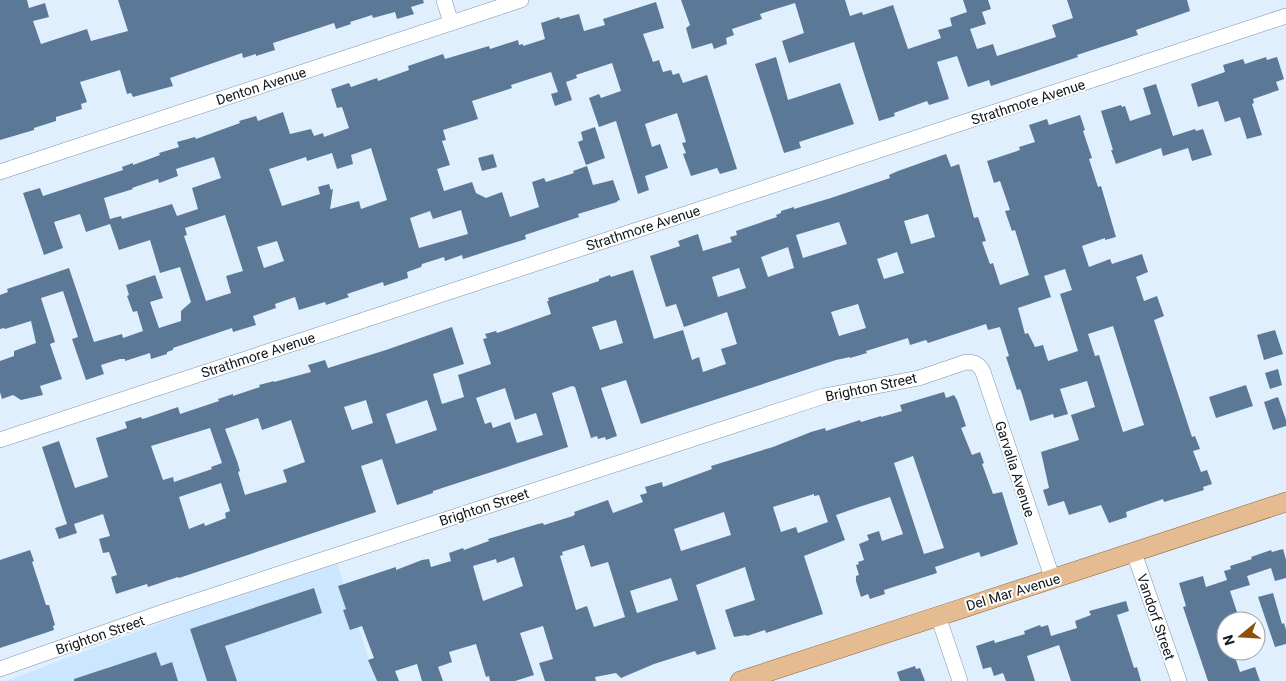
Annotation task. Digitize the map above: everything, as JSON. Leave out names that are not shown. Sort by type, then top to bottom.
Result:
[{"type":"main road","name":"Del Mar Avenue","points":[[740,681],[1053,580],[1286,502]]},
{"type":"street","points":[[444,0],[451,23]]},
{"type":"street","name":"Denton Avenue","points":[[0,172],[521,0]]},
{"type":"street","name":"Strathmore Avenue","points":[[0,440],[1286,16]]},
{"type":"street","name":"Brighton Street","points":[[0,669],[164,612],[824,396],[918,378],[966,362],[973,362]]},
{"type":"street","name":"Garvalia Avenue","points":[[973,362],[979,365],[983,372],[1053,580]]},
{"type":"street","name":"Vandorf Street","points":[[1134,553],[1179,681]]},
{"type":"street","points":[[938,616],[960,681]]},
{"type":"shaded area","points":[[335,557],[376,681],[6,681]]},
{"type":"building","points":[[0,0],[27,0],[29,8],[45,3],[49,17],[33,21],[41,44],[87,29],[91,41],[128,31],[118,0],[423,0],[424,3],[411,7],[414,14],[397,19],[395,12],[373,18],[372,15],[336,29],[334,23],[273,43],[275,50],[243,58],[242,53],[170,78],[173,86],[133,97],[131,93],[127,94],[120,70],[80,82],[87,102],[81,104],[82,109],[56,117],[56,121],[34,128],[34,130],[0,140]]},
{"type":"building","points":[[681,0],[845,0],[850,16],[862,12],[863,15],[893,5],[908,49],[941,38],[938,30],[952,26],[950,18],[967,12],[963,0],[988,0],[991,9],[982,12],[986,24],[970,29],[977,49],[993,44],[997,56],[1056,37],[1052,25],[1073,18],[1067,0],[1187,0],[1190,11],[1136,30],[1138,35],[991,86],[989,80],[968,87],[957,56],[937,62],[949,99],[929,105],[927,101],[894,113],[895,116],[879,121],[854,42],[789,63],[782,41],[804,33],[795,3],[760,14],[762,19],[732,29],[734,35],[726,38],[727,44],[714,49],[712,43],[692,49],[686,28],[690,25]]},
{"type":"building","points":[[656,2],[664,28],[643,34],[653,62],[659,60],[663,72],[671,70],[673,75],[679,73],[683,83],[707,75],[737,169],[720,174],[717,168],[691,176],[683,154],[686,153],[682,143],[686,142],[677,113],[645,124],[652,147],[660,144],[668,168],[645,176],[649,190],[638,194],[616,121],[599,127],[589,98],[599,94],[601,98],[621,91],[612,63],[576,75],[577,78],[566,82],[572,100],[555,106],[551,94],[558,92],[551,72],[511,85],[512,88],[472,101],[478,119],[443,130],[446,140],[442,141],[450,165],[437,169],[444,191],[472,182],[476,193],[486,198],[502,192],[510,217],[539,207],[532,182],[544,178],[546,182],[574,173],[573,171],[587,166],[593,185],[613,180],[620,200],[617,202],[578,214],[579,217],[525,235],[526,239],[463,259],[462,255],[445,261],[444,257],[422,264],[421,267],[407,272],[408,278],[384,286],[383,282],[347,294],[349,297],[326,305],[325,302],[299,310],[295,297],[275,304],[276,308],[253,316],[256,325],[233,332],[232,328],[173,348],[167,354],[151,359],[150,353],[125,361],[125,359],[120,359],[101,365],[104,374],[86,380],[72,339],[78,337],[63,291],[41,298],[55,342],[50,344],[62,379],[40,386],[43,395],[21,400],[13,395],[2,399],[0,392],[0,361],[14,356],[14,351],[36,343],[31,321],[0,329],[0,295],[8,292],[7,289],[69,268],[94,342],[122,334],[123,338],[143,331],[137,311],[133,312],[127,296],[129,295],[126,285],[155,275],[163,298],[150,302],[159,328],[181,321],[181,311],[191,302],[180,267],[160,273],[150,240],[119,250],[110,224],[86,232],[80,214],[54,222],[63,248],[44,255],[23,193],[40,188],[43,196],[123,170],[122,167],[133,163],[133,165],[160,155],[159,153],[179,147],[177,142],[195,137],[196,139],[256,116],[258,121],[283,112],[290,134],[311,129],[314,136],[323,133],[324,137],[349,128],[342,107],[337,108],[331,89],[349,83],[351,87],[377,78],[378,81],[409,70],[408,66],[443,54],[445,59],[489,46],[490,49],[518,40],[519,45],[523,44],[523,46],[545,39],[541,23],[559,17],[560,19],[579,14],[584,31],[605,25],[603,19]],"holes":[[[371,148],[387,200],[361,209],[359,201],[330,209],[333,189],[331,190],[329,184],[318,187],[320,194],[282,206],[269,169],[306,157],[307,161],[332,153],[337,169],[353,164],[351,155]],[[214,157],[221,178],[192,188],[198,209],[177,216],[172,204],[122,219],[121,216],[110,219],[104,198],[158,179],[159,183],[178,176],[176,169]],[[461,210],[468,234],[419,248],[410,218],[430,211],[433,219]],[[225,215],[243,271],[226,276],[231,293],[206,301],[184,236],[187,235],[185,228]],[[277,241],[284,261],[264,268],[257,247]]]},
{"type":"building","points":[[776,57],[788,100],[840,83],[854,124],[799,142],[801,148],[784,153],[755,64]]},
{"type":"building","points":[[1266,57],[1267,60],[1277,57],[1284,79],[1276,82],[1279,90],[1253,99],[1254,103],[1252,104],[1262,135],[1247,139],[1240,117],[1225,122],[1218,101],[1198,107],[1191,84],[1225,72],[1223,65],[1243,59],[1245,64]]},
{"type":"building","points":[[1156,84],[1173,136],[1195,129],[1196,131],[1203,129],[1212,155],[1192,161],[1188,148],[1163,156],[1161,148],[1116,164],[1101,111],[1121,105],[1122,107],[1125,106],[1130,121],[1151,114],[1143,88]]},
{"type":"building","points":[[1080,115],[1092,158],[1089,159],[1098,187],[1101,186],[1116,237],[1105,240],[1105,238],[1082,246],[1089,267],[1110,259],[1112,264],[1142,254],[1148,272],[1136,277],[1144,301],[1157,296],[1164,316],[1154,320],[1192,437],[1195,436],[1200,449],[1193,451],[1201,472],[1207,470],[1212,484],[1203,487],[1204,490],[1164,502],[1163,499],[1126,512],[1127,517],[1109,523],[1101,505],[1069,515],[1064,501],[1048,506],[1043,490],[1049,488],[1041,452],[1079,440],[1071,415],[1095,407],[1087,381],[1060,389],[1068,414],[1054,418],[1053,414],[1030,421],[1022,394],[1020,389],[1017,390],[1006,357],[1009,356],[1000,327],[988,330],[986,324],[928,343],[926,340],[910,345],[908,338],[866,351],[867,353],[836,360],[641,424],[626,380],[601,388],[617,436],[606,440],[605,437],[598,439],[597,436],[591,438],[575,387],[572,386],[552,393],[568,447],[433,491],[433,493],[397,505],[382,459],[361,466],[376,512],[148,587],[147,584],[116,594],[111,577],[117,575],[109,552],[103,553],[99,539],[110,536],[103,514],[74,524],[77,533],[59,539],[55,528],[67,524],[42,447],[59,441],[75,488],[108,477],[96,438],[127,428],[125,422],[141,417],[142,419],[146,418],[178,407],[180,414],[219,401],[218,399],[260,387],[259,385],[311,372],[308,365],[325,360],[328,368],[452,327],[464,364],[433,374],[442,404],[464,397],[458,375],[491,364],[483,339],[487,338],[485,334],[496,331],[497,333],[551,314],[547,301],[549,301],[548,298],[599,281],[599,279],[610,275],[611,277],[633,270],[654,339],[683,330],[692,360],[699,357],[703,372],[726,364],[721,349],[737,344],[727,312],[684,327],[676,304],[666,307],[650,256],[680,246],[678,241],[698,234],[703,251],[732,242],[730,237],[737,235],[736,231],[777,217],[776,215],[781,213],[781,211],[831,198],[890,178],[889,175],[898,171],[946,154],[951,167],[959,164],[974,218],[978,217],[986,241],[982,242],[990,264],[993,263],[1000,285],[1029,275],[1015,230],[1012,231],[1005,211],[1010,210],[1000,181],[994,183],[987,161],[1020,150],[1019,147],[1035,142],[1029,125],[1047,119],[1049,125]],"holes":[[[928,214],[935,237],[911,244],[904,221]],[[839,222],[847,244],[803,258],[796,235]],[[788,247],[794,268],[768,277],[761,257]],[[897,252],[904,273],[884,279],[877,259]],[[739,268],[746,288],[718,297],[712,277]],[[1065,269],[1072,290],[1060,294],[1078,351],[1048,361],[1043,345],[1035,347],[1028,333],[1025,334],[1018,308],[1051,297],[1044,276]],[[858,304],[866,328],[839,336],[831,312]],[[616,320],[623,343],[600,350],[592,327]],[[1113,326],[1144,425],[1123,432],[1099,355],[1095,356],[1088,334]],[[505,388],[515,420],[536,413],[543,435],[517,443],[510,422],[493,428],[491,422],[485,424],[476,398]],[[366,400],[373,423],[352,430],[344,407]],[[427,400],[437,430],[396,444],[386,414]],[[258,418],[262,430],[291,420],[305,462],[283,470],[287,482],[245,495],[238,472],[240,471],[225,429]],[[210,428],[222,463],[211,467],[212,469],[174,482],[173,477],[163,480],[151,446]],[[221,483],[230,511],[225,513],[226,518],[205,526],[204,523],[189,529],[179,497]]]},
{"type":"building","points":[[595,127],[605,158],[586,165],[578,142],[583,140],[581,132]]},
{"type":"building","points":[[493,154],[497,167],[482,171],[478,158]]},
{"type":"building","points":[[1275,330],[1283,354],[1264,360],[1257,335]]},
{"type":"building","points":[[1278,369],[1282,385],[1270,389],[1265,373]]},
{"type":"building","points":[[1246,385],[1253,406],[1216,418],[1209,397]]},
{"type":"building","points":[[944,392],[946,398],[954,395],[966,426],[961,428],[972,455],[980,452],[984,463],[982,464],[993,494],[1002,492],[1018,544],[981,557],[979,552],[935,567],[937,573],[884,590],[885,594],[870,599],[868,594],[861,597],[856,581],[856,576],[859,575],[856,565],[864,560],[859,544],[869,540],[867,535],[879,531],[882,541],[903,534],[890,497],[859,507],[836,515],[845,540],[804,556],[823,614],[766,633],[765,630],[747,636],[734,637],[725,610],[755,600],[745,567],[696,585],[716,649],[697,655],[695,651],[654,664],[621,678],[616,673],[595,677],[596,681],[545,681],[539,663],[553,659],[543,626],[520,633],[534,675],[515,681],[490,681],[489,676],[486,677],[476,644],[449,652],[452,662],[438,667],[443,681],[422,681],[417,664],[395,671],[399,681],[377,681],[368,660],[374,658],[362,626],[350,630],[343,610],[346,609],[338,586],[396,567],[396,570],[422,560],[429,559],[431,567],[451,561],[449,553],[463,548],[464,550],[489,541],[488,539],[538,524],[543,523],[544,525],[573,516],[574,512],[608,500],[613,513],[643,502],[640,495],[647,493],[645,487],[662,482],[663,487],[712,469],[711,466],[773,447],[811,432],[825,428],[826,431],[860,420],[861,422],[902,411],[900,405]],"holes":[[[913,456],[944,548],[924,554],[894,463]],[[814,494],[814,496],[819,495],[828,522],[798,533],[796,527],[781,532],[773,507]],[[724,512],[731,535],[681,551],[674,529]],[[584,545],[591,567],[608,562],[625,617],[594,627],[587,606],[576,610],[560,556],[563,555],[562,552]],[[514,557],[523,586],[483,601],[473,566],[496,559],[497,563]],[[671,578],[678,600],[637,613],[630,591]]]},
{"type":"building","points":[[1278,397],[1286,420],[1286,426],[1273,430],[1264,402]]},
{"type":"building","points":[[1283,549],[1286,560],[1286,578],[1275,581],[1271,568],[1247,576],[1250,585],[1230,591],[1237,611],[1216,611],[1216,661],[1236,661],[1240,672],[1255,667],[1260,681],[1208,681],[1183,607],[1186,606],[1179,583],[1203,576],[1206,587],[1227,580],[1224,571],[1231,569],[1230,566],[1271,550],[1272,552]]},
{"type":"building","points":[[30,550],[46,605],[49,605],[55,625],[53,626],[54,630],[0,648],[0,560]]},
{"type":"building","points":[[314,588],[322,613],[225,646],[237,681],[207,681],[190,629]]},
{"type":"building","points":[[1273,593],[1282,624],[1284,623],[1286,630],[1286,644],[1275,647],[1266,621],[1266,611],[1263,611],[1258,597]]},
{"type":"building","points":[[1126,601],[1129,611],[1117,615],[1134,668],[1137,667],[1141,681],[1071,681],[1059,645],[1027,656],[1035,681],[1006,681],[1003,673],[994,676],[991,667],[983,669],[976,646],[994,640],[995,643],[1025,634],[1024,631],[1040,625],[1041,627],[1048,625],[1051,636],[1077,628],[1075,621],[1091,615],[1089,611]]},
{"type":"building","points":[[156,652],[161,666],[172,662],[178,681],[74,681],[74,679]]},
{"type":"building","points":[[915,666],[916,669],[920,668],[925,681],[900,681],[897,672]]}]
